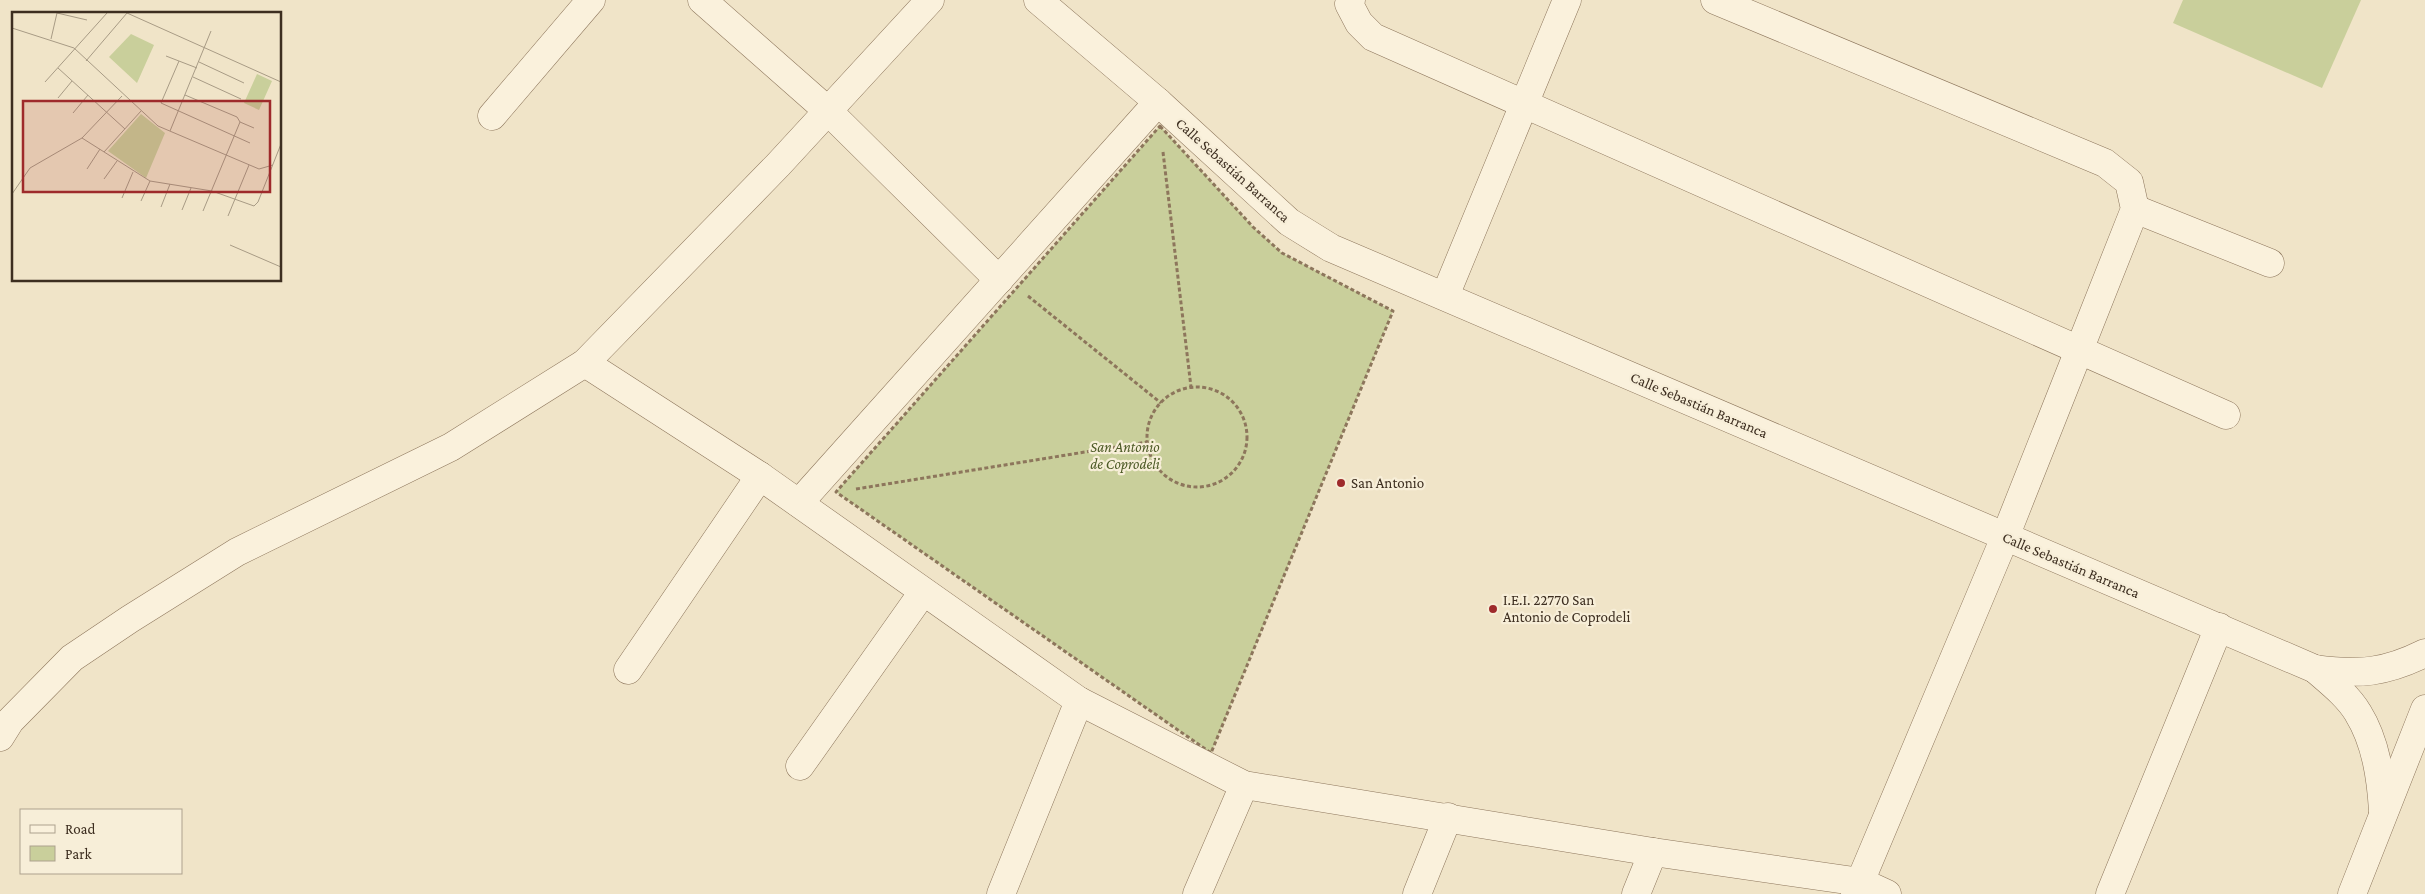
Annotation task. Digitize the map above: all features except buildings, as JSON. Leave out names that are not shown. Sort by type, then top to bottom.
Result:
[{"type":"street","points":[[492,116],[591,0]]},
{"type":"street","points":[[702,0],[828,111],[1008,284]]},
{"type":"street","points":[[0,737],[10,721],[72,658],[130,619],[237,552],[450,447],[585,363],[828,111],[930,0]]},
{"type":"street","name":"Calle Sebastián Barranca","points":[[1038,0],[1159,114],[1289,222],[1331,248],[2315,669],[2348,673],[2376,672],[2402,664],[2425,653]]},
{"type":"street","points":[[1351,0],[1349,4],[1359,23],[1373,37],[1526,103],[2226,415]]},
{"type":"street","points":[[1445,296],[1567,0]]},
{"type":"street","points":[[1715,0],[2105,163],[2129,182],[2135,209],[2006,537],[1858,888]]},
{"type":"street","points":[[799,504],[1008,284],[1159,114]]},
{"type":"street","points":[[2135,209],[2270,263]]},
{"type":"street","points":[[585,363],[760,476],[1079,701],[1244,785],[1653,852],[1888,894]]},
{"type":"street","points":[[628,670],[760,476]]},
{"type":"street","points":[[800,766],[924,592]]},
{"type":"street","points":[[2110,894],[2219,627]]},
{"type":"street","points":[[2315,669],[2344,696],[2362,721],[2370,738],[2382,783],[2384,817]]},
{"type":"street","points":[[1001,894],[1079,701]]},
{"type":"street","points":[[2352,894],[2384,817],[2425,709]]},
{"type":"street","points":[[1197,894],[1244,785]]},
{"type":"street","points":[[1417,894],[1448,818]]},
{"type":"street","points":[[1636,894],[1653,852]]},
{"type":"path","points":[[1159,114],[1162,136]]},
{"type":"path","points":[[836,492],[1008,284],[1159,114]]},
{"type":"path","points":[[836,492],[1211,753],[1393,312],[1282,252],[1253,228],[1159,114]]},
{"type":"path","points":[[1163,146],[1191,387]]},
{"type":"path","points":[[1008,284],[1161,402]]},
{"type":"path","points":[[1201,386],[1218,390],[1232,400],[1243,414],[1248,431],[1246,449],[1241,463],[1231,475],[1217,483],[1202,487],[1186,486],[1171,480],[1159,470],[1151,457],[1147,442],[1148,424],[1155,408],[1167,396],[1183,388],[1191,387],[1201,386]]},
{"type":"path","points":[[855,489],[1147,442]]},
{"type":"path","points":[[836,492],[846,490]]},
{"type":"green space","points":[[2183,0],[2361,0],[2322,88],[2173,23]]},
{"type":"green space","name":"San Antonio de Coprodeli","points":[[1160,126],[1253,227],[1282,253],[1393,311],[1211,753],[836,492]]},
{"type":"place","name":"San Antonio","points":[[1341,483]]},
{"type":"place","name":"I.E.I. 22770 San Antonio de Coprodeli","points":[[1493,609]]}]
